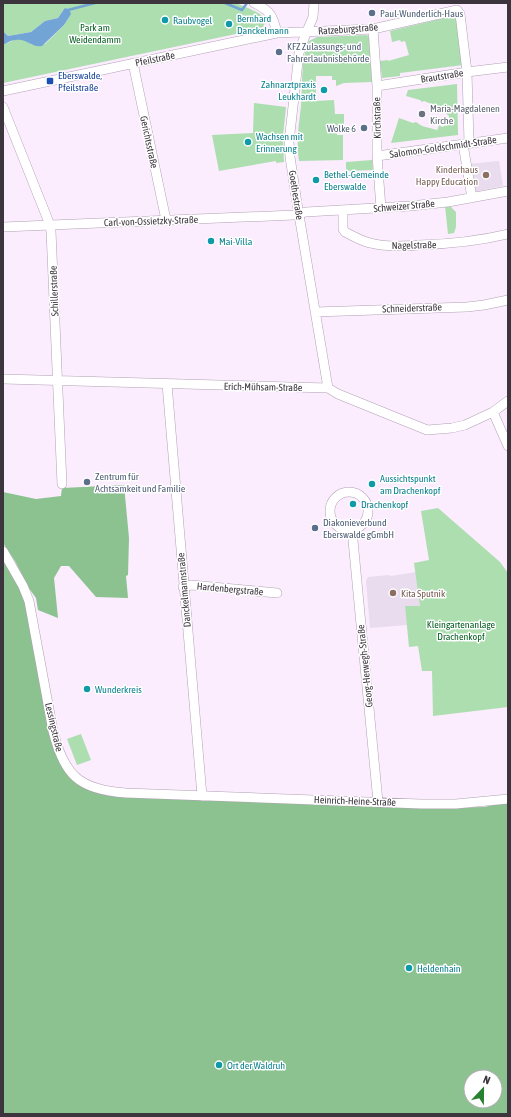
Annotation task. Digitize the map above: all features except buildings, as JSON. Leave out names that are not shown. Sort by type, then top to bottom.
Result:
[{"type":"street","points":[[254,3],[270,12],[273,17],[276,33]]},
{"type":"street","name":"Goethestraße","points":[[314,3],[313,17],[299,53],[289,142],[299,214],[328,388]]},
{"type":"street","name":"Ratzeburgstraße","points":[[307,32],[373,29],[457,10],[460,14],[467,72]]},
{"type":"street","name":"Kirchstraße","points":[[373,29],[377,86],[377,156],[381,208]]},
{"type":"street","name":"Pfeilstraße","points":[[3,91],[276,33],[307,32]]},
{"type":"street","name":"Gerichtsstraße","points":[[133,64],[166,220]]},
{"type":"street","name":"Brautstraße","points":[[377,86],[508,67]]},
{"type":"street","points":[[467,72],[466,143],[472,198]]},
{"type":"street","name":"Schillerstraße","points":[[3,107],[50,225],[62,484]]},
{"type":"street","name":"Salomon-Goldschmidt-Straße","points":[[377,156],[508,138]]},
{"type":"street","name":"Schweizer Straße","points":[[299,214],[306,212],[432,204],[508,191]]},
{"type":"street","name":"Nagelstraße","points":[[343,210],[343,229],[345,232],[368,243],[379,245],[408,246],[448,244],[508,234]]},
{"type":"street","name":"Carl-von-Ossietzky-Straße","points":[[3,227],[299,214]]},
{"type":"street","name":"Schneiderstraße","points":[[315,312],[468,307],[484,306],[508,300]]},
{"type":"street","name":"Erich-Mühsam-Straße","points":[[3,379],[328,388],[338,394],[427,430],[452,428],[465,425],[493,412],[508,401]]},
{"type":"street","name":"Danckelmannstraße","points":[[167,384],[183,587],[202,796]]},
{"type":"street","points":[[493,412],[508,446]]},
{"type":"street","points":[[347,492],[354,492],[360,495],[365,500],[369,512],[367,519],[363,524],[352,530],[345,530],[339,527],[331,517],[330,510],[332,503],[336,498],[347,492]]},
{"type":"street","name":"Georg-Herwegh-Straße","points":[[352,530],[378,802]]},
{"type":"street","name":"Lessingstraße","points":[[3,551],[23,586],[29,601],[58,751],[71,773],[80,781],[114,792],[202,796]]},
{"type":"street","name":"Hardenbergstraße","points":[[183,587],[191,586],[277,593]]},
{"type":"street","name":"Heinrich-Heine-Straße","points":[[202,796],[456,804],[508,799]]},
{"type":"shaded area","name":"Kinderhaus Happy Education","points":[[499,161],[503,186],[474,192],[469,164]]},
{"type":"shaded area","name":"Kita Sputnik","points":[[416,572],[420,606],[405,606],[407,625],[370,628],[366,581],[368,577],[391,576]]},
{"type":"green space","name":"Park am Weidendamm","points":[[3,3],[235,3],[257,12],[266,20],[263,27],[259,29],[3,83],[3,45],[19,39],[27,41],[32,45],[45,44],[64,25],[71,13],[66,8],[58,18],[45,21],[31,32],[8,36],[3,31]]},
{"type":"green space","points":[[457,15],[463,65],[400,73],[400,76],[382,78],[380,61],[388,61],[409,55],[405,41],[401,42],[400,40],[392,42],[390,31]]},
{"type":"green space","points":[[367,35],[369,37],[372,82],[344,83],[336,86],[336,80],[332,80],[332,76],[316,76],[316,101],[334,100],[335,114],[344,114],[344,129],[337,130],[337,135],[343,135],[343,160],[299,161],[298,140],[303,65],[309,41],[317,37]]},
{"type":"green space","points":[[457,84],[458,135],[391,143],[399,118],[413,123],[416,122],[422,126],[437,131],[439,125],[442,127],[449,124],[449,116],[446,113],[443,113],[445,107],[439,107],[406,96],[408,90]]},
{"type":"green space","name":"Wachsen mit Erinnerung","points":[[254,103],[286,107],[283,136],[284,162],[276,163],[276,161],[219,171],[212,135],[253,133]]},
{"type":"green space","points":[[372,160],[373,170],[346,171],[346,162]]},
{"type":"green space","points":[[445,206],[450,206],[456,212],[456,227],[454,233],[448,234]]},
{"type":"green space","points":[[124,485],[129,538],[128,575],[126,576],[128,598],[96,597],[69,566],[61,566],[54,578],[58,618],[38,610],[36,598],[28,587],[15,561],[3,543],[3,492],[36,499],[61,496],[62,488]]},
{"type":"green space","name":"Kleingartenanlage Drachenkopf","points":[[438,508],[500,562],[508,573],[508,707],[433,716],[432,671],[422,671],[418,646],[409,647],[405,606],[420,606],[414,563],[429,560],[421,511]]},
{"type":"green space","points":[[4,559],[26,599],[59,761],[70,778],[86,788],[115,796],[433,808],[484,807],[508,802],[508,1114],[3,1114]]},
{"type":"green space","points":[[81,734],[91,760],[77,765],[67,739]]},
{"type":"water","points":[[66,8],[71,14],[64,25],[42,46],[35,46],[23,40],[12,40],[3,45],[3,31],[8,36],[31,32],[45,21],[58,18]]},
{"type":"waterway","points":[[67,12],[68,10],[95,3]]},
{"type":"waterway","points":[[225,3],[242,10],[247,3]]},
{"type":"place","name":"Paul-Wunderlich-Haus","points":[[372,13]]},
{"type":"place","name":"Raubvogel","points":[[165,20]]},
{"type":"place","name":"Bernhard Danckelmann","points":[[229,24]]},
{"type":"place","name":"KFZ Zulassungs- und Fahrerlaubnisbehörde","points":[[279,52]]},
{"type":"place","name":"Eberswalde, Pfeilstraße","points":[[50,81]]},
{"type":"place","name":"Zahnarztpraxis Leukhardt","points":[[324,90]]},
{"type":"place","name":"Maria-Magdalenen Kirche","points":[[422,114]]},
{"type":"place","name":"Wolke 6","points":[[364,128]]},
{"type":"place","name":"Wachsen mit Erinnerung","points":[[248,142]]},
{"type":"place","name":"Kinderhaus Happy Education","points":[[486,175]]},
{"type":"place","name":"Bethel-Gemeinde Eberswalde","points":[[316,180]]},
{"type":"place","name":"Mai-Villa","points":[[211,241]]},
{"type":"place","name":"Zentrum für Achtsamkeit und Familie","points":[[87,482]]},
{"type":"place","name":"Aussichtspunkt am Drachenkopf","points":[[372,484]]},
{"type":"place","name":"Drachenkopf","points":[[353,504]]},
{"type":"place","name":"Diakonieverbund Eberswalde gGmbH","points":[[315,528]]},
{"type":"place","name":"Kita Sputnik","points":[[393,593]]},
{"type":"place","name":"Wunderkreis","points":[[87,689]]},
{"type":"place","name":"Heldenhain","points":[[409,968]]},
{"type":"place","name":"Ort der Waldruh","points":[[219,1065]]}]
